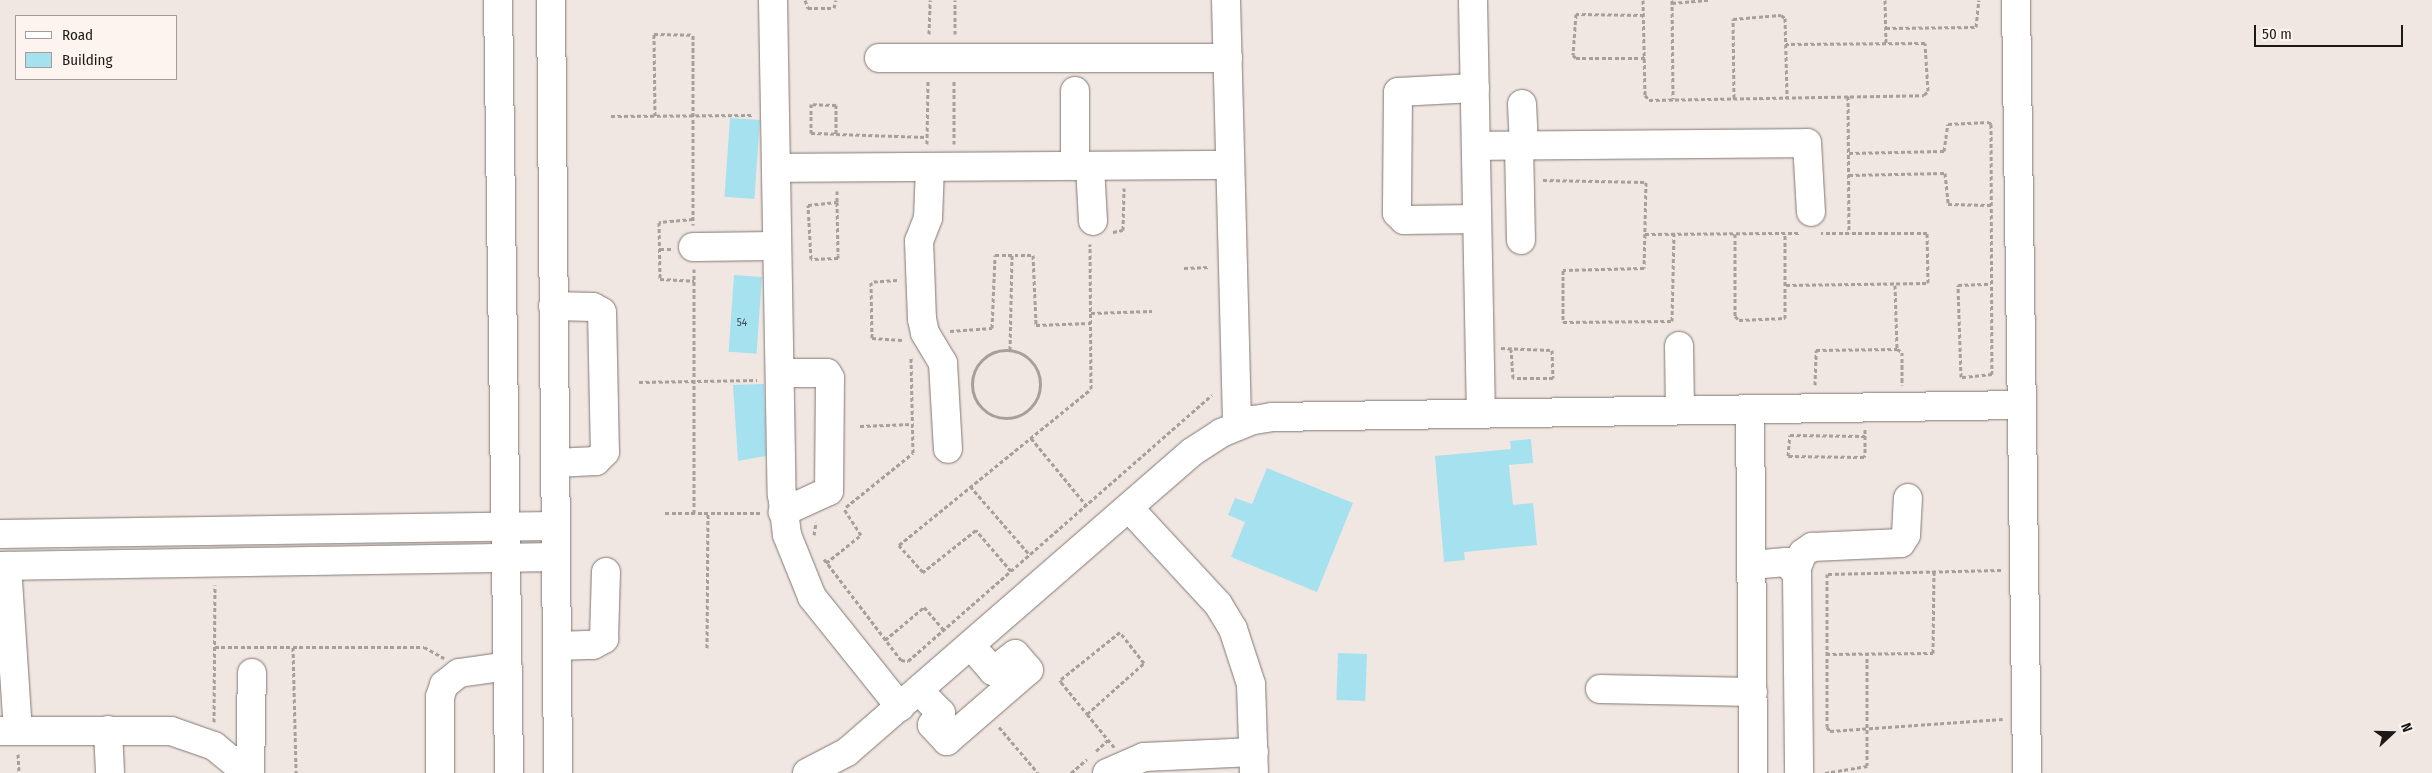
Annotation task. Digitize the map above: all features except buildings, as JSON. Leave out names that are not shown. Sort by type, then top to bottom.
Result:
[{"type":"street","points":[[498,0],[509,773]]},
{"type":"street","points":[[551,0],[558,773]]},
{"type":"street","points":[[773,0],[783,512],[793,556],[812,596],[910,699],[941,714],[932,725],[946,741],[984,710],[1029,668],[1015,654],[993,671],[971,646]]},
{"type":"street","points":[[1226,0],[1237,426]]},
{"type":"street","points":[[1472,0],[1482,413]]},
{"type":"street","points":[[2016,0],[2027,773]]},
{"type":"street","points":[[879,58],[1228,58]]},
{"type":"street","points":[[1474,88],[1398,92],[1397,213],[1404,220],[1478,219]]},
{"type":"street","points":[[1075,91],[1083,166],[1096,229]]},
{"type":"street","points":[[1521,240],[1522,104]]},
{"type":"street","points":[[1476,146],[1808,143],[1809,226]]},
{"type":"street","points":[[776,168],[840,183],[930,167],[1230,165]]},
{"type":"street","points":[[930,167],[928,218],[919,238],[921,280],[915,341],[943,363],[948,449]]},
{"type":"street","points":[[693,247],[778,246]]},
{"type":"street","points":[[554,306],[593,307],[602,312],[605,452],[596,461],[555,463]]},
{"type":"street","points":[[1679,346],[1680,410]]},
{"type":"street","points":[[780,376],[827,373],[830,378],[829,490],[783,512]]},
{"type":"street","points":[[807,773],[848,762],[910,699],[1192,452],[1237,426],[1272,416],[2022,405]]},
{"type":"street","points":[[1750,409],[1753,773]]},
{"type":"street","points":[[1799,773],[1796,570],[1800,557],[1812,547],[1901,543],[1906,535],[1908,498]]},
{"type":"street","points":[[1117,767],[1254,762],[1251,684],[1233,629],[1218,604],[1129,508]]},
{"type":"street","points":[[0,534],[555,526]]},
{"type":"street","points":[[248,773],[214,746],[171,730],[9,731],[4,566],[556,557]]},
{"type":"street","points":[[1752,565],[1786,562],[1796,570]]},
{"type":"street","points":[[557,646],[593,645],[604,640],[606,572]]},
{"type":"street","points":[[440,773],[440,697],[444,685],[459,673],[508,666]]},
{"type":"street","points":[[248,773],[252,672]]},
{"type":"street","points":[[1600,689],[1753,692]]},
{"type":"street","points":[[108,730],[110,773]]},
{"type":"path","points":[[805,0],[808,8],[834,8],[836,0]]},
{"type":"path","points":[[1643,0],[1646,98],[1673,100],[1927,93],[1926,44],[1786,44]]},
{"type":"path","points":[[1673,100],[1672,2],[1710,0]]},
{"type":"path","points":[[1885,0],[1886,44]]},
{"type":"path","points":[[1886,28],[1976,28],[1979,0]]},
{"type":"path","points":[[1644,15],[1575,15],[1573,55],[1577,58],[1644,58]]},
{"type":"path","points":[[1734,98],[1733,18],[1783,15],[1786,44],[1787,97]]},
{"type":"path","points":[[1848,96],[1849,233]]},
{"type":"path","points":[[836,134],[836,105],[811,104],[810,132],[836,134],[927,137]]},
{"type":"path","points":[[611,116],[775,114]]},
{"type":"path","points":[[1848,153],[1944,151],[1948,124],[1989,122],[1991,205],[1992,374],[1962,377],[1958,286],[1991,284]]},
{"type":"path","points":[[1849,175],[1945,173],[1949,204],[1991,205]]},
{"type":"path","points":[[1520,180],[1645,180],[1643,268],[1562,271],[1562,321],[1672,321],[1674,234]]},
{"type":"path","points":[[837,202],[808,205],[811,259],[838,258],[837,202],[840,183]]},
{"type":"path","points":[[1011,572],[976,530],[923,572],[900,546],[970,486],[1091,389],[1091,313],[1096,229],[1123,230],[1124,187],[1135,186]]},
{"type":"path","points":[[1645,234],[1786,234],[1809,226],[1849,233],[1927,233],[1928,283],[1786,286]]},
{"type":"path","points":[[1735,234],[1736,319],[1784,319],[1786,234]]},
{"type":"path","points":[[921,280],[871,283],[873,339],[915,341],[992,328],[992,257],[1012,254],[1033,255],[1036,325],[1091,323]]},
{"type":"path","points":[[1010,350],[1012,254]]},
{"type":"path","points":[[1213,257],[1214,276]]},
{"type":"path","points":[[1184,268],[1214,267]]},
{"type":"path","points":[[1895,285],[1896,348]]},
{"type":"path","points":[[1091,313],[1152,311]]},
{"type":"path","points":[[839,511],[911,455],[915,341]]},
{"type":"path","points":[[1480,348],[1552,350],[1552,378],[1513,378],[1511,349]]},
{"type":"path","points":[[1816,408],[1816,350],[1896,348],[1902,352],[1903,407]]},
{"type":"path","points":[[1010,350],[1034,364],[1040,382],[1030,408],[1003,418],[979,404],[974,376],[991,354],[1010,350]]},
{"type":"path","points":[[639,382],[780,376]]},
{"type":"path","points":[[821,553],[826,563],[885,640],[906,662],[1216,391]]},
{"type":"path","points":[[860,426],[912,424]]},
{"type":"path","points":[[1864,457],[1790,458],[1789,437],[1865,436]]},
{"type":"path","points":[[1031,438],[1086,505]]},
{"type":"path","points":[[970,486],[1030,555]]},
{"type":"path","points":[[826,563],[861,535],[844,509]]},
{"type":"path","points":[[665,514],[783,512]]},
{"type":"path","points":[[707,648],[708,513]]},
{"type":"path","points":[[814,540],[815,524],[821,517]]},
{"type":"path","points":[[214,746],[215,562]]},
{"type":"path","points":[[2024,569],[1827,574],[1827,729],[1867,729],[2026,718]]},
{"type":"path","points":[[1826,654],[1935,651],[1934,571]]},
{"type":"path","points":[[885,640],[924,607],[944,630]]},
{"type":"path","points":[[1086,714],[1144,663],[1120,632],[1060,680],[1086,714],[1117,767]]},
{"type":"path","points":[[215,647],[424,647],[440,654],[459,673]]},
{"type":"path","points":[[293,647],[296,773]]},
{"type":"path","points":[[1825,773],[1867,767],[1868,654]]},
{"type":"path","points":[[984,710],[1038,773]]}]
